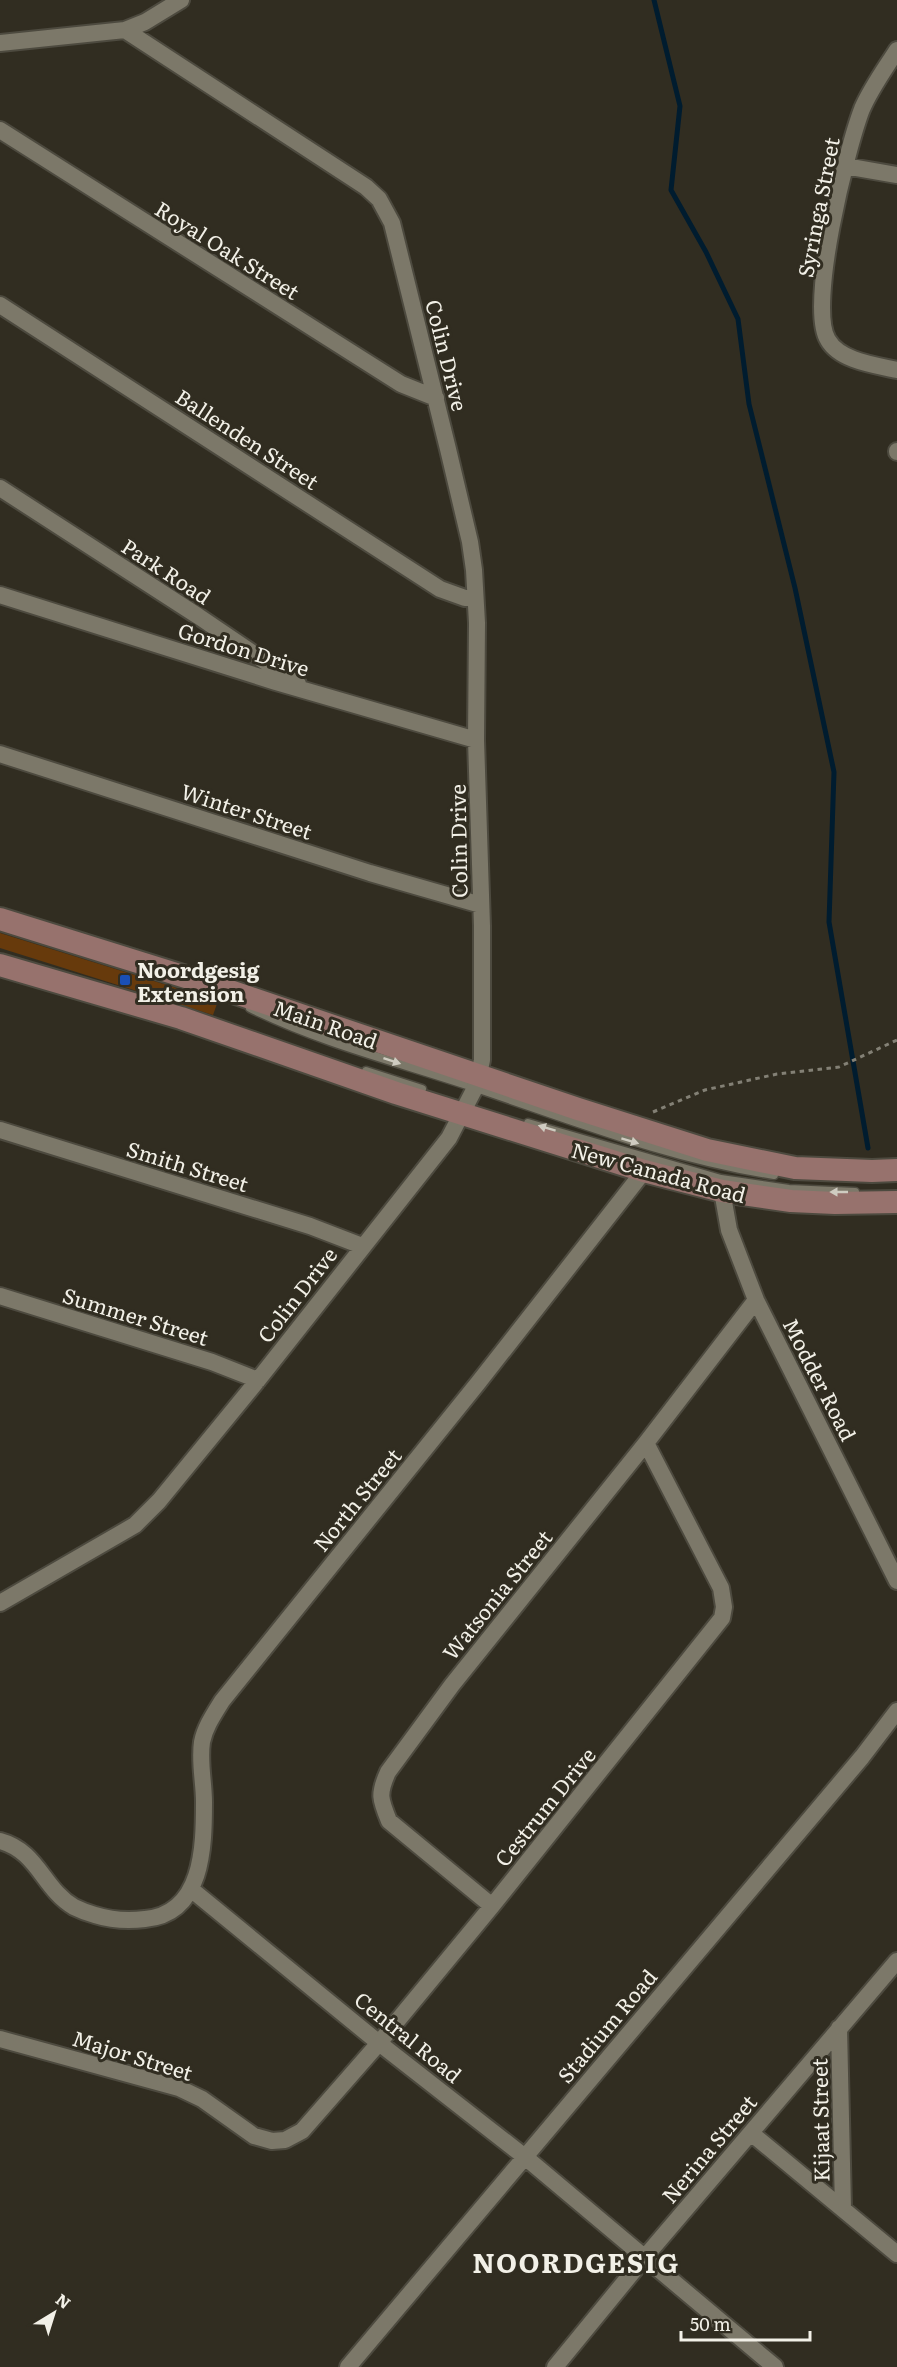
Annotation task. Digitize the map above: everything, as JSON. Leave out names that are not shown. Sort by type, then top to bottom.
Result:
[{"type":"main road","name":"Main Road","points":[[0,919],[221,988],[477,1081]]},
{"type":"main road","name":"Main Road","points":[[0,965],[181,1018],[465,1107]]},
{"type":"main road","name":"New Canada Road","points":[[477,1081],[707,1150],[881,1185]]},
{"type":"main road","name":"New Canada Road","points":[[465,1107],[644,1171],[722,1191],[791,1201],[881,1185]]},
{"type":"street","points":[[0,43],[125,30],[145,22],[181,0]]},
{"type":"street","name":"Colin Drive","points":[[0,1603],[135,1525],[159,1501],[438,1152],[465,1107],[477,1081],[482,1060],[479,779],[476,740],[478,706],[475,597],[470,542],[392,223],[379,199],[366,187],[125,30]]},
{"type":"street","name":"Syringa Street","points":[[897,50],[862,109],[845,166],[825,267],[823,330],[828,342],[838,352],[897,370]]},
{"type":"street","name":"Royal Oak Street","points":[[0,130],[391,378],[436,398]]},
{"type":"street","points":[[845,166],[897,175]]},
{"type":"street","name":"Ballenden Street","points":[[0,305],[440,589],[465,598],[475,597]]},
{"type":"street","name":"Park Road","points":[[0,488],[309,691]]},
{"type":"street","name":"Gordon Drive","points":[[0,595],[476,740]]},
{"type":"street","name":"Winter Street","points":[[0,754],[381,876],[481,905]]},
{"type":"street","name":"Smith Street","points":[[0,1130],[310,1226],[362,1246]]},
{"type":"street","name":"North Street","points":[[192,1890],[201,1848],[204,1802],[202,1742],[208,1724],[222,1701],[449,1419],[644,1171]]},
{"type":"street","name":"Modder Road","points":[[722,1191],[729,1230],[756,1300],[897,1581]]},
{"type":"street","name":"Summer Street","points":[[0,1296],[212,1362],[258,1380]]},
{"type":"street","name":"Watsonia Street","points":[[492,1906],[389,1821],[380,1800],[382,1786],[388,1772],[452,1684],[646,1443],[756,1300]]},
{"type":"street","name":"Cestrum Drive","points":[[379,2043],[718,1625],[724,1606],[721,1588],[646,1443]]},
{"type":"street","name":"Stadium Road","points":[[348,2367],[862,1757],[897,1711]]},
{"type":"street","points":[[0,1841],[27,1854],[56,1891],[73,1906],[98,1916],[130,1921],[153,1919],[172,1912],[192,1890]]},
{"type":"street","name":"Central Road","points":[[192,1890],[379,2043],[525,2157],[775,2367]]},
{"type":"street","name":"Nerina Street","points":[[555,2367],[645,2257],[897,1961]]},
{"type":"street","name":"Kijaat Street","points":[[839,2028],[843,2209]]},
{"type":"street","name":"Major Street","points":[[0,2039],[179,2088],[202,2099],[254,2136],[272,2142],[285,2140],[302,2131],[379,2043]]},
{"type":"street","name":"Kijaat Street","points":[[751,2133],[897,2254]]},
{"type":"lane","name":"Main Road","points":[[0,926],[218,995],[304,1033],[477,1081]]},
{"type":"lane","points":[[0,955],[183,1009],[239,1028]]},
{"type":"lane","name":"Main Road","points":[[353,1066],[432,1093]]},
{"type":"lane","name":"New Canada Road","points":[[477,1081],[587,1128],[671,1153],[732,1168],[805,1178]]},
{"type":"lane","name":"New Canada Road","points":[[523,1121],[721,1179],[789,1189],[881,1185]]},
{"type":"path","points":[[624,1124],[705,1090],[777,1074],[839,1067],[897,1040]]},
{"type":"building","points":[[0,933],[218,1001],[213,1015],[0,948]]},
{"type":"waterway","points":[[654,0],[680,106],[671,190],[706,252],[738,319],[749,404],[795,588],[834,772],[829,922],[868,1148]]},
{"type":"place","name":"Noordgesig Extension","points":[[125,980]]},
{"type":"district","name":"NOORDGESIG","points":[[576,2261]]}]
